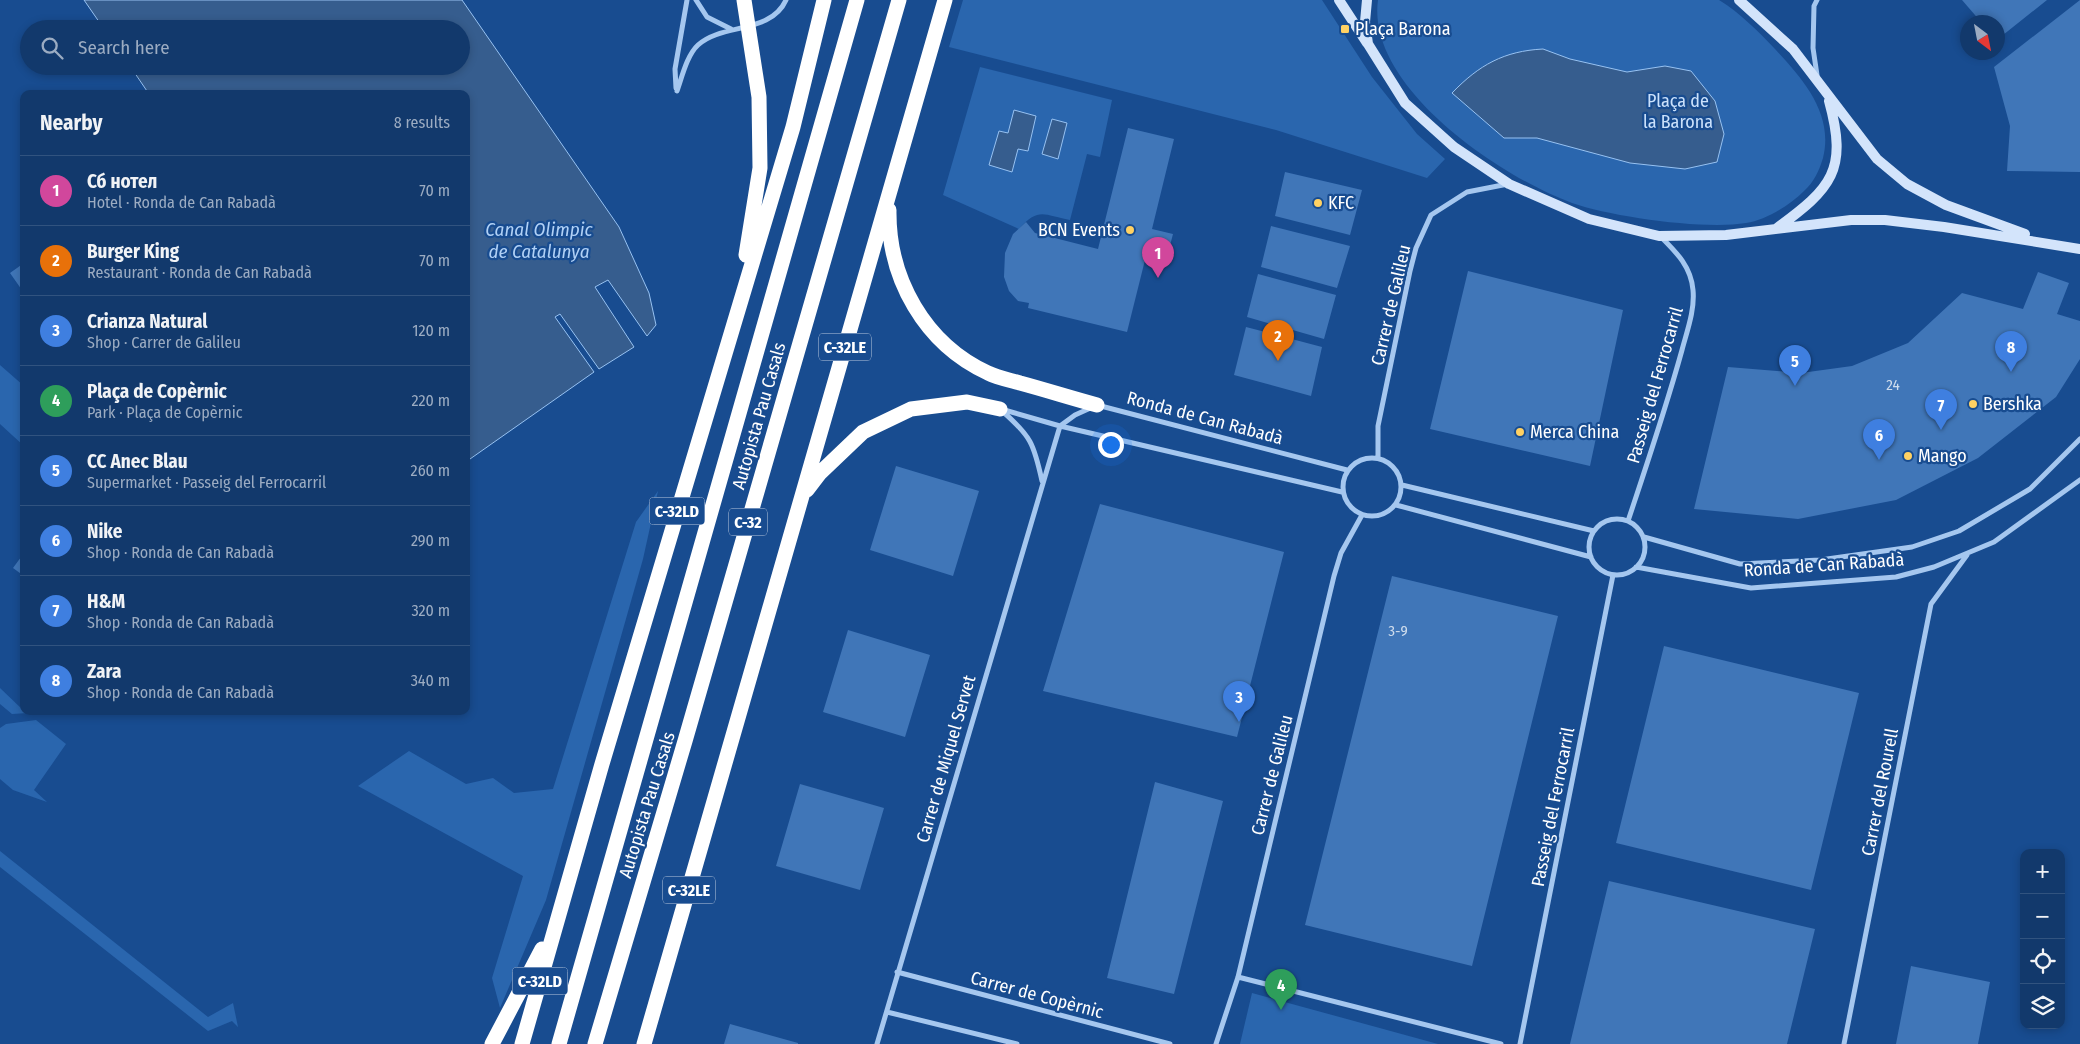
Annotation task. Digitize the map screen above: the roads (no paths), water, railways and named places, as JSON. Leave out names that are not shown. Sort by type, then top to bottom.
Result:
[{"type":"highway","points":[[733,323],[753,218],[760,168],[759,97],[744,0]]},
{"type":"highway","name":"C-32LD","points":[[522,1044],[733,323],[793,127],[824,0]]},
{"type":"highway","name":"Autopista Pau Casals","points":[[559,1044],[857,0]]},
{"type":"highway","name":"Autopista Pau Casals","points":[[595,1044],[685,741],[899,0]]},
{"type":"highway","name":"C-32LE","points":[[644,1044],[944,0]]},
{"type":"highway","points":[[889,196],[890,230],[897,264],[908,296],[923,323],[944,346],[988,373],[1097,405]]},
{"type":"highway","points":[[802,497],[820,473],[863,432],[911,409],[967,402],[1000,409]]},
{"type":"highway","points":[[492,1044],[558,919]]},
{"type":"street","points":[[687,0],[674,69],[676,91],[692,52],[698,45],[716,34],[763,21],[776,12],[786,0]]},
{"type":"street","points":[[696,0],[707,17],[731,29]]},
{"type":"street","points":[[1339,0],[1405,103],[1454,147],[1509,184],[1589,219],[1660,236],[1726,235],[1851,220],[1885,220],[2044,241],[2080,249]]},
{"type":"street","points":[[1367,0],[1365,22],[1368,44]]},
{"type":"street","points":[[1739,0],[1793,49],[1877,158],[1907,184],[1946,205],[2044,241]]},
{"type":"street","points":[[1816,0],[1814,6],[1813,48],[1817,81]]},
{"type":"street","points":[[1776,228],[1808,205],[1819,193],[1825,186],[1837,161],[1838,142],[1828,95]]},
{"type":"street","name":"Carrer de Galileu","points":[[1378,458],[1378,426],[1410,271],[1416,248],[1431,215],[1467,192],[1509,184]]},
{"type":"street","name":"Passeig del Ferrocarril","points":[[1628,521],[1669,398],[1692,312],[1693,290],[1689,271],[1679,255],[1660,236]]},
{"type":"street","points":[[1060,426],[1075,415],[1097,405]]},
{"type":"street","name":"Ronda de Can Rabadà","points":[[1097,405],[1347,470]]},
{"type":"street","points":[[1000,409],[1060,426],[1342,492]]},
{"type":"street","name":"Carrer de Miquel Servet","points":[[1000,409],[1025,431],[1036,454],[1042,482]]},
{"type":"street","name":"Carrer de Miquel Servet","points":[[877,1044],[1060,426]]},
{"type":"street","name":"Ronda de Can Rabadà","points":[[1628,521],[1639,529],[1644,537],[1740,564],[1820,560],[1912,547],[1959,531],[2030,489],[2080,439]]},
{"type":"street","points":[[1378,458],[1396,470],[1402,486],[1396,505],[1382,516],[1362,515],[1348,506],[1342,492],[1347,470],[1359,460],[1378,458]]},
{"type":"street","name":"Ronda de Can Rabadà","points":[[1613,575],[1623,575],[1636,567],[1751,588],[1896,577],[1967,555],[1994,542],[2080,480]]},
{"type":"street","points":[[1402,486],[1594,531]]},
{"type":"street","points":[[1396,505],[1591,557]]},
{"type":"street","name":"Carrer de Galileu","points":[[1216,1044],[1238,977],[1334,576],[1341,553],[1362,515]]},
{"type":"street","points":[[1613,575],[1597,567],[1591,557],[1589,543],[1594,531],[1604,522],[1613,519],[1628,521]]},
{"type":"street","points":[[1636,567],[1644,556],[1644,537]]},
{"type":"street","name":"Carrer del Rourell","points":[[1844,1044],[1931,604],[1967,555]]},
{"type":"street","name":"Passeig del Ferrocarril","points":[[1520,1044],[1613,575]]},
{"type":"street","name":"Carrer de Copèrnic","points":[[897,972],[1170,1044]]},
{"type":"street","points":[[1238,977],[1501,1044]]},
{"type":"street","points":[[887,1012],[1016,1044]]},
{"type":"water","name":"Canal Olimpic de Catalunya","points":[[84,0],[462,0],[619,227],[649,293],[656,325],[647,336],[608,280],[595,287],[634,347],[599,369],[560,314],[555,317],[594,372],[470,459],[470,90],[146,90],[136,75],[470,75],[470,20],[98,20]]},
{"type":"water","points":[[1543,49],[1570,59],[1627,72],[1665,66],[1691,71],[1715,101],[1724,134],[1717,162],[1685,169],[1630,163],[1537,138],[1504,138],[1452,93],[1482,67],[1493,61],[1516,53]]},
{"type":"water","points":[[1014,110],[1036,116],[1028,151],[1018,149],[1012,172],[989,165],[999,131],[1008,133]]},
{"type":"water","points":[[1052,119],[1067,123],[1058,159],[1042,154]]},
{"type":"place","name":"Plaça Barona","points":[[1345,29]]},
{"type":"place","name":"KFC","points":[[1318,203]]},
{"type":"place","name":"BCN Events","points":[[1130,230]]},
{"type":"place","name":"Сб нотел","points":[[1158,278]]},
{"type":"place","name":"Burger King","points":[[1278,361]]},
{"type":"place","name":"Zara","points":[[2011,372]]},
{"type":"place","name":"CC Anec Blau","points":[[1795,386]]},
{"type":"place","name":"Bershka","points":[[1973,404]]},
{"type":"place","name":"H&M","points":[[1941,430]]},
{"type":"place","name":"Merca China","points":[[1520,432]]},
{"type":"place","name":"Mango","points":[[1908,456]]},
{"type":"place","name":"Nike","points":[[1879,460]]},
{"type":"place","name":"Crianza Natural","points":[[1239,722]]},
{"type":"place","name":"Plaça de Copèrnic","points":[[1281,1010]]},
{"type":"park label","name":"Plaça de la Barona","points":[[1678,111]]}]
